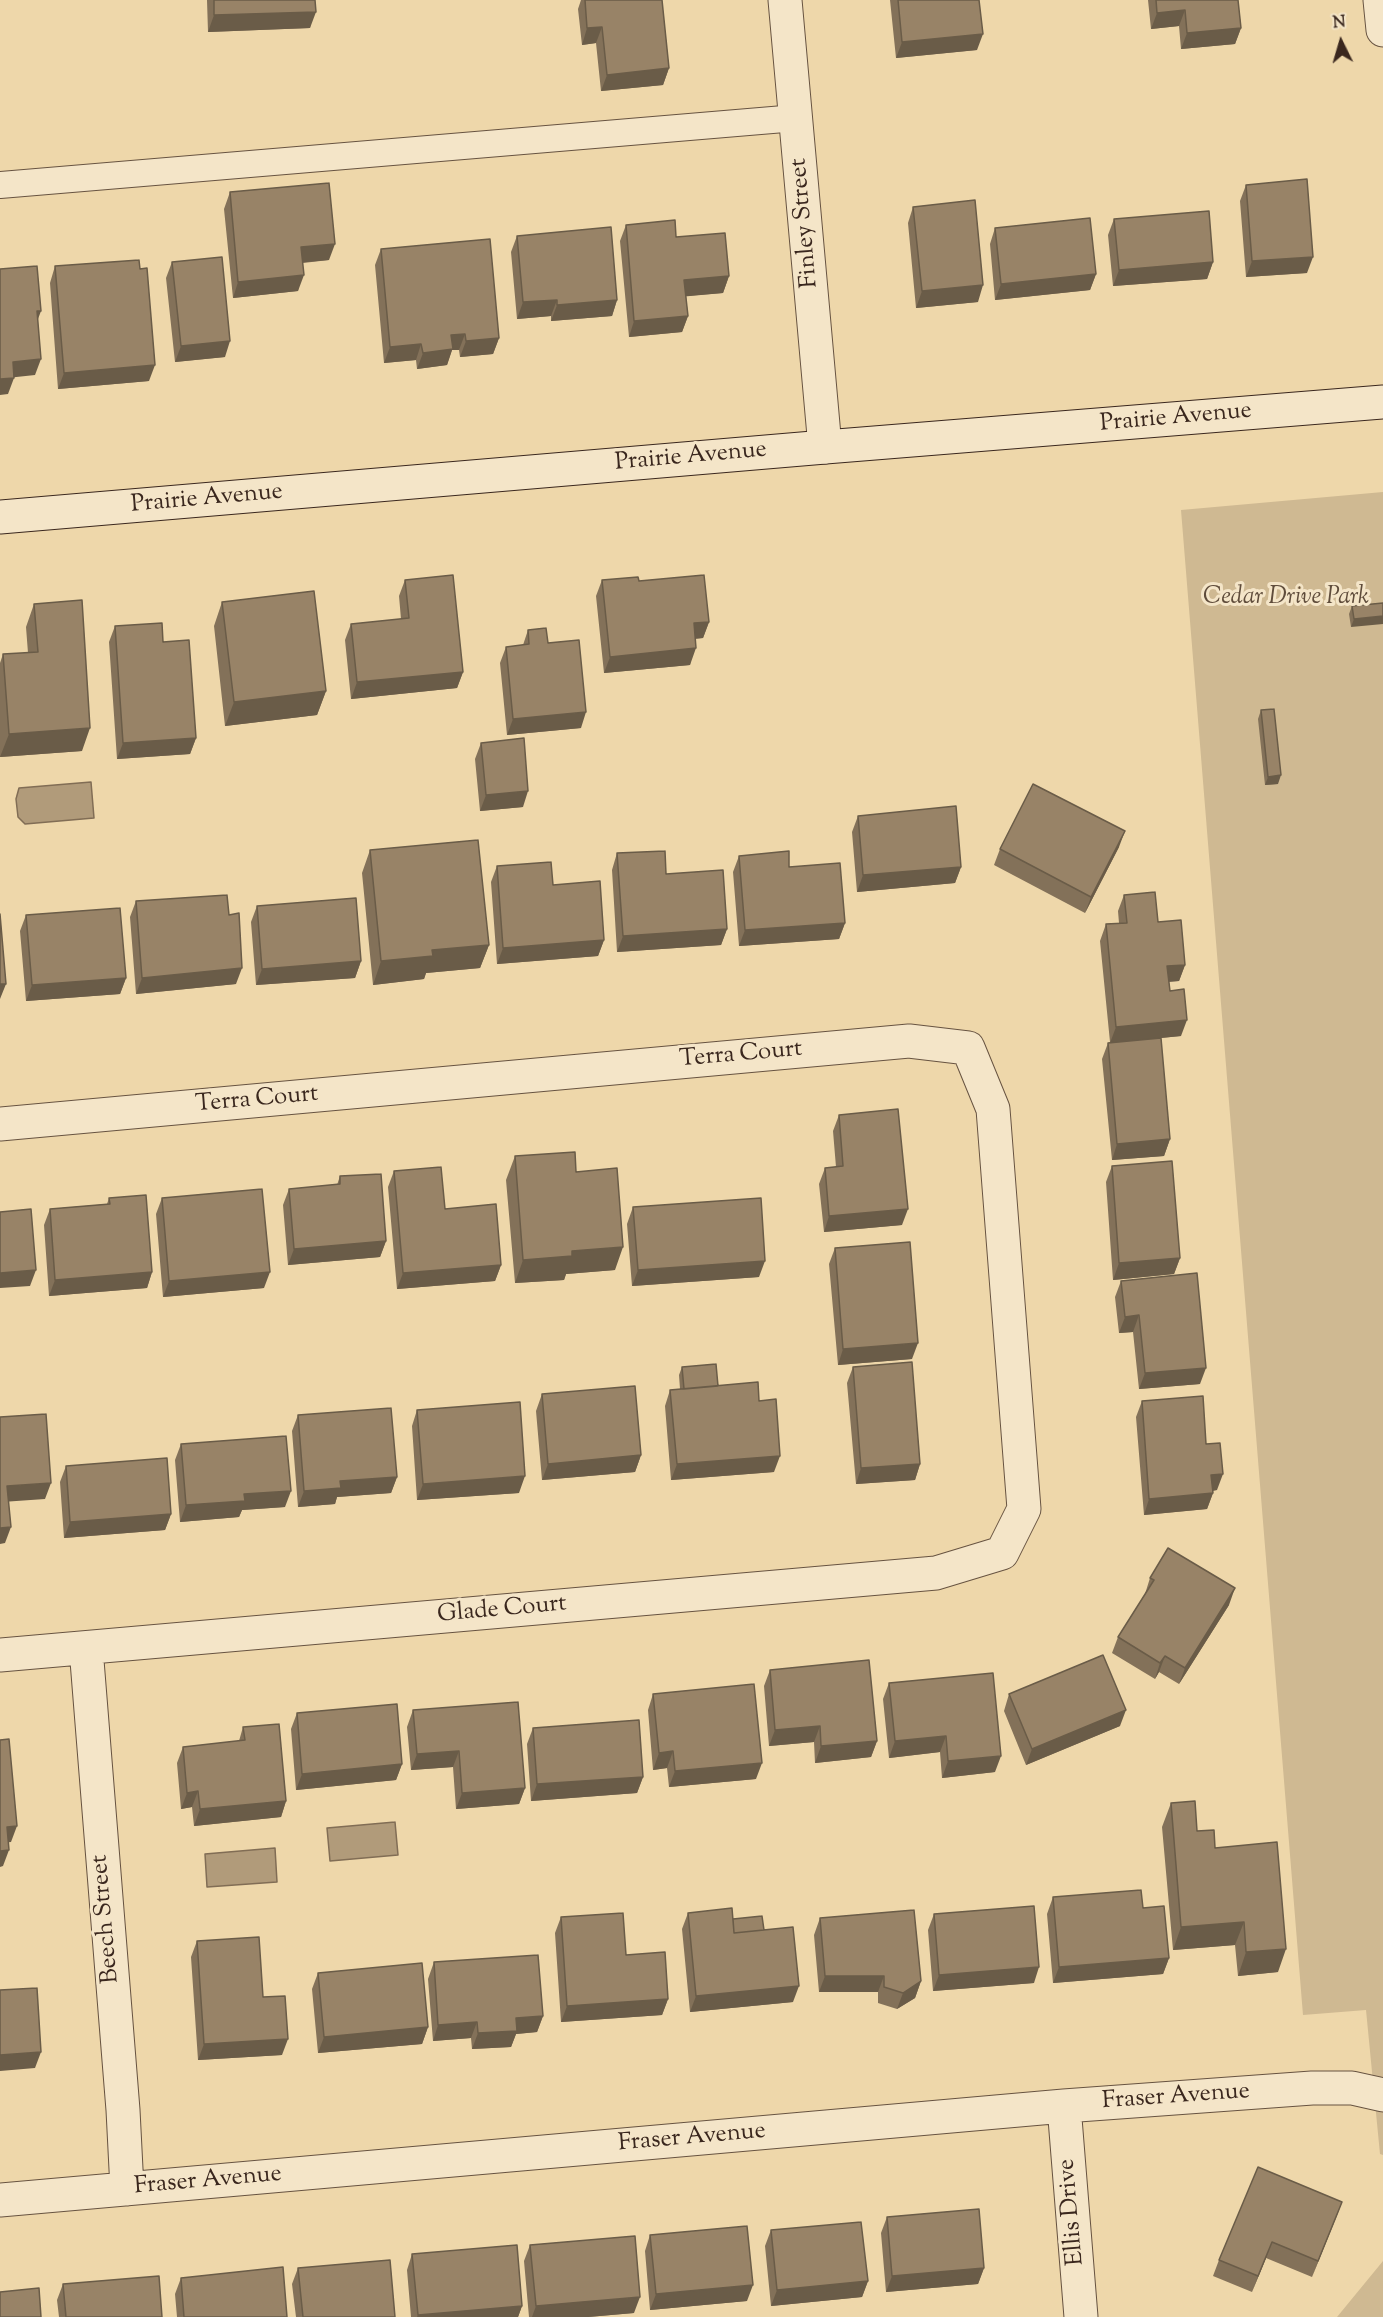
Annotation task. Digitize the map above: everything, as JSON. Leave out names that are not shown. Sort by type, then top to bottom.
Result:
[{"type":"street","name":"Finley Street","points":[[785,0],[825,447]]},
{"type":"street","points":[[1380,0],[1383,30]]},
{"type":"street","name":"Prairie Avenue","points":[[0,517],[1383,402]]},
{"type":"street","name":"Terra Court","points":[[0,1124],[909,1041],[968,1048],[993,1109],[1024,1509],[1002,1553]]},
{"type":"street","name":"Glade Court","points":[[0,1655],[936,1573],[1002,1553]]},
{"type":"street","name":"Beech Street","points":[[86,1648],[123,2110],[127,2189]]},
{"type":"street","name":"Fraser Avenue","points":[[0,2200],[1064,2106],[1312,2088],[1352,2088],[1383,2095]]},
{"type":"street","name":"Ellis Drive","points":[[1064,2106],[1081,2317]]},
{"type":"lane","points":[[0,185],[796,118]]},
{"type":"green space","name":"Cedar Drive Park","points":[[1383,492],[1383,2155],[1380,2154],[1366,2010],[1303,2015],[1181,510]]},
{"type":"green space","points":[[1383,2261],[1383,2317],[1337,2317]]},
{"type":"shaded area","points":[[91,782],[94,818],[25,824],[18,817],[16,799],[19,788]]},
{"type":"shaded area","points":[[395,1822],[398,1855],[330,1861],[327,1828]]},
{"type":"shaded area","points":[[275,1848],[277,1882],[207,1887],[205,1854]]},
{"type":"building","points":[[214,0],[315,0],[316,12],[214,15]]},
{"type":"building","points":[[585,0],[662,0],[669,68],[607,75],[602,27],[587,28]]},
{"type":"building","points":[[898,0],[979,0],[983,34],[902,42]]},
{"type":"building","points":[[1156,0],[1238,0],[1241,28],[1187,33],[1185,10],[1157,13]]},
{"type":"building","points":[[1307,179],[1313,257],[1252,261],[1246,185]]},
{"type":"building","points":[[329,183],[335,244],[301,247],[304,275],[238,282],[230,192]]},
{"type":"building","points":[[975,200],[983,285],[922,291],[913,207]]},
{"type":"building","points":[[1209,211],[1213,262],[1119,270],[1114,219]]},
{"type":"building","points":[[1090,218],[1096,274],[1001,284],[995,228]]},
{"type":"building","points":[[675,220],[676,237],[725,233],[729,276],[684,280],[688,316],[634,321],[626,225]]},
{"type":"building","points":[[611,227],[617,300],[557,305],[557,300],[523,302],[517,236]]},
{"type":"building","points":[[490,239],[499,338],[466,341],[465,334],[451,335],[453,349],[423,353],[421,344],[390,347],[381,249]]},
{"type":"building","points":[[222,257],[230,341],[181,346],[172,262]]},
{"type":"building","points":[[139,260],[140,269],[147,268],[155,365],[64,373],[55,266]]},
{"type":"building","points":[[37,266],[41,311],[37,311],[41,359],[13,362],[14,378],[0,379],[0,269]]},
{"type":"building","points":[[453,575],[463,672],[357,682],[351,624],[409,618],[405,580]]},
{"type":"building","points":[[704,575],[709,622],[694,623],[696,648],[610,657],[602,580],[638,577],[639,581]]},
{"type":"building","points":[[314,591],[326,691],[234,702],[222,602]]},
{"type":"building","points":[[82,600],[90,728],[9,734],[3,654],[38,652],[34,604]]},
{"type":"building","points":[[1383,603],[1383,616],[1354,619],[1352,606]]},
{"type":"building","points":[[162,623],[163,642],[189,640],[196,738],[123,743],[115,626]]},
{"type":"building","points":[[546,628],[548,643],[579,640],[586,712],[513,719],[506,647],[529,644],[528,630]]},
{"type":"building","points":[[1274,709],[1281,775],[1268,777],[1261,710]]},
{"type":"building","points":[[524,738],[528,791],[486,795],[481,743]]},
{"type":"building","points":[[1033,784],[1125,831],[1091,897],[1000,849]]},
{"type":"building","points":[[956,806],[961,867],[863,875],[858,816]]},
{"type":"building","points":[[478,840],[489,945],[432,950],[433,956],[381,961],[370,850]]},
{"type":"building","points":[[665,851],[666,874],[723,870],[727,929],[623,936],[617,853]]},
{"type":"building","points":[[789,851],[789,867],[840,863],[845,923],[745,930],[739,856]]},
{"type":"building","points":[[551,862],[553,885],[600,881],[604,940],[503,948],[497,866]]},
{"type":"building","points":[[1155,892],[1158,922],[1181,920],[1185,965],[1167,966],[1170,991],[1184,989],[1187,1020],[1116,1027],[1106,924],[1127,923],[1124,895]]},
{"type":"building","points":[[227,895],[229,915],[239,913],[242,968],[142,978],[136,901]]},
{"type":"building","points":[[356,898],[361,961],[262,969],[257,906]]},
{"type":"building","points":[[120,908],[126,978],[32,985],[26,915]]},
{"type":"building","points":[[0,914],[6,984],[0,984]]},
{"type":"building","points":[[1161,1038],[1170,1139],[1117,1144],[1108,1043]]},
{"type":"building","points":[[898,1109],[908,1209],[829,1216],[825,1168],[843,1166],[839,1115]]},
{"type":"building","points":[[575,1152],[576,1172],[617,1168],[623,1247],[572,1251],[572,1256],[523,1260],[515,1156]]},
{"type":"building","points":[[1172,1161],[1180,1258],[1119,1263],[1112,1166]]},
{"type":"building","points":[[441,1167],[445,1209],[496,1204],[501,1265],[403,1273],[394,1171]]},
{"type":"building","points":[[381,1174],[386,1241],[294,1249],[289,1189],[340,1184],[340,1176]]},
{"type":"building","points":[[262,1189],[270,1272],[169,1281],[162,1198]]},
{"type":"building","points":[[146,1195],[152,1272],[55,1280],[50,1209],[110,1204],[109,1198]]},
{"type":"building","points":[[761,1198],[765,1261],[638,1270],[633,1207]]},
{"type":"building","points":[[31,1209],[36,1270],[0,1273],[0,1212]]},
{"type":"building","points":[[910,1242],[918,1343],[843,1349],[835,1248]]},
{"type":"building","points":[[1197,1273],[1206,1368],[1145,1373],[1139,1315],[1125,1317],[1121,1281]]},
{"type":"building","points":[[912,1362],[920,1464],[861,1468],[853,1367]]},
{"type":"building","points":[[716,1364],[718,1386],[684,1389],[682,1367]]},
{"type":"building","points":[[758,1382],[759,1401],[776,1399],[780,1456],[677,1464],[670,1390]]},
{"type":"building","points":[[635,1386],[641,1455],[548,1464],[542,1394]]},
{"type":"building","points":[[1203,1396],[1206,1444],[1220,1443],[1223,1474],[1211,1475],[1213,1493],[1149,1499],[1142,1401]]},
{"type":"building","points":[[520,1402],[525,1476],[423,1484],[417,1410]]},
{"type":"building","points":[[391,1408],[397,1477],[340,1481],[341,1488],[304,1491],[298,1415]]},
{"type":"building","points":[[46,1414],[51,1483],[7,1486],[11,1527],[0,1528],[0,1417]]},
{"type":"building","points":[[286,1436],[291,1491],[244,1494],[245,1501],[186,1505],[181,1444]]},
{"type":"building","points":[[167,1458],[171,1514],[70,1522],[66,1466]]},
{"type":"building","points":[[1168,1548],[1235,1588],[1185,1668],[1165,1656],[1160,1663],[1118,1637],[1154,1580],[1150,1578]]},
{"type":"building","points":[[1103,1655],[1126,1710],[1032,1749],[1009,1694]]},
{"type":"building","points":[[869,1660],[877,1741],[821,1746],[820,1726],[775,1730],[770,1670]]},
{"type":"building","points":[[993,1673],[1001,1756],[948,1761],[946,1736],[895,1741],[889,1683]]},
{"type":"building","points":[[754,1684],[762,1763],[675,1771],[673,1751],[659,1753],[653,1694]]},
{"type":"building","points":[[518,1702],[525,1788],[462,1793],[459,1751],[417,1754],[413,1710]]},
{"type":"building","points":[[397,1704],[402,1764],[302,1774],[297,1713]]},
{"type":"building","points":[[639,1720],[643,1777],[537,1784],[533,1728]]},
{"type":"building","points":[[279,1724],[286,1801],[200,1809],[198,1791],[187,1793],[183,1747],[245,1740],[243,1727]]},
{"type":"building","points":[[9,1739],[17,1826],[7,1827],[9,1850],[0,1851],[0,1740]]},
{"type":"building","points":[[1195,1801],[1197,1831],[1214,1830],[1215,1848],[1277,1842],[1286,1949],[1246,1952],[1244,1922],[1181,1927],[1171,1803]]},
{"type":"building","points":[[1141,1890],[1143,1908],[1164,1906],[1169,1958],[1059,1967],[1053,1897]]},
{"type":"building","points":[[1034,1906],[1039,1967],[939,1975],[934,1914]]},
{"type":"building","points":[[732,1908],[734,1933],[793,1927],[799,1986],[696,1996],[688,1913]]},
{"type":"building","points":[[914,1910],[921,1981],[903,1993],[884,1987],[884,1976],[825,1976],[820,1918]]},
{"type":"building","points":[[623,1913],[626,1955],[665,1952],[668,1999],[567,2006],[561,1917]]},
{"type":"building","points":[[762,1916],[764,1930],[734,1933],[733,1919]]},
{"type":"building","points":[[259,1937],[263,1997],[285,1996],[288,2039],[204,2044],[197,1941]]},
{"type":"building","points":[[538,1955],[543,2016],[516,2018],[517,2031],[478,2033],[477,2022],[438,2025],[434,1962]]},
{"type":"building","points":[[422,1963],[428,2027],[324,2037],[318,1973]]},
{"type":"building","points":[[37,1988],[41,2052],[0,2055],[0,1990]]},
{"type":"building","points":[[1258,2167],[1342,2202],[1318,2261],[1272,2242],[1258,2276],[1219,2260]]},
{"type":"building","points":[[979,2209],[984,2268],[892,2276],[887,2217]]},
{"type":"building","points":[[861,2222],[868,2281],[777,2290],[771,2230]]},
{"type":"building","points":[[747,2226],[753,2285],[656,2294],[650,2235]]},
{"type":"building","points":[[635,2236],[640,2297],[536,2306],[530,2245]]},
{"type":"building","points":[[517,2245],[522,2306],[418,2315],[412,2254]]},
{"type":"building","points":[[390,2260],[395,2317],[303,2317],[298,2268]]},
{"type":"building","points":[[283,2267],[287,2317],[184,2317],[181,2278]]},
{"type":"building","points":[[159,2276],[162,2317],[66,2317],[63,2284]]},
{"type":"building","points":[[39,2288],[41,2317],[0,2317],[0,2292]]}]
